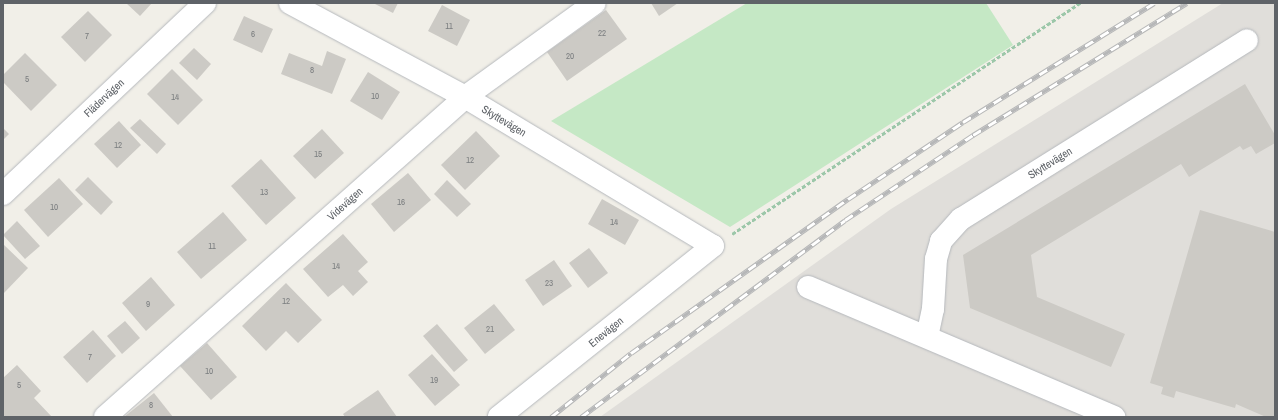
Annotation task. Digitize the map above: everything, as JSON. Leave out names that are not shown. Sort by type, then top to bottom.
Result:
[{"type":"street","name":"Flädervägen","points":[[3,194],[205,3]]},
{"type":"street","name":"Skyttevägen","points":[[290,3],[465,97],[713,246]]},
{"type":"street","name":"Videvägen","points":[[105,417],[465,97],[595,3]]},
{"type":"street","name":"Skyttevägen","points":[[926,337],[933,310],[936,259],[941,241],[961,219],[1247,40]]},
{"type":"street","name":"Enevägen","points":[[499,417],[713,246]]},
{"type":"street","points":[[808,287],[1115,417]]},
{"type":"path","points":[[713,246],[1080,3]]},
{"type":"shaded area","points":[[1223,3],[1275,3],[1275,417],[600,417],[891,209]]},
{"type":"green space","points":[[747,3],[986,3],[1013,45],[730,227],[551,121]]},
{"type":"building","points":[[126,3],[152,3],[140,16]]},
{"type":"building","points":[[373,3],[398,3],[393,13]]},
{"type":"building","points":[[651,3],[678,3],[659,16]]},
{"type":"building","points":[[442,5],[470,20],[457,46],[428,31]]},
{"type":"building","points":[[606,10],[627,39],[567,81],[547,52]]},
{"type":"building","points":[[88,11],[112,35],[85,62],[61,37]]},
{"type":"building","points":[[244,16],[273,29],[262,53],[233,40]]},
{"type":"building","points":[[194,48],[211,64],[197,80],[179,63]]},
{"type":"building","points":[[327,51],[346,59],[332,94],[281,74],[289,53],[322,66]]},
{"type":"building","points":[[25,53],[57,85],[31,111],[3,82],[3,75]]},
{"type":"building","points":[[172,69],[203,100],[178,125],[147,94]]},
{"type":"building","points":[[368,72],[400,92],[382,120],[350,101]]},
{"type":"building","points":[[1245,84],[1275,135],[1275,143],[1256,154],[1251,146],[1243,150],[1240,146],[1189,177],[1181,164],[1031,255],[1037,297],[1125,334],[1111,367],[970,308],[963,255]]},
{"type":"building","points":[[140,119],[166,144],[157,154],[130,128]]},
{"type":"building","points":[[119,121],[141,145],[117,168],[94,144]]},
{"type":"building","points":[[3,128],[9,134],[3,140]]},
{"type":"building","points":[[322,129],[344,153],[315,179],[293,156]]},
{"type":"building","points":[[476,131],[500,156],[465,190],[441,165]]},
{"type":"building","points":[[261,159],[296,198],[266,225],[231,186]]},
{"type":"building","points":[[408,173],[431,200],[394,232],[371,204]]},
{"type":"building","points":[[88,177],[113,202],[101,215],[75,190]]},
{"type":"building","points":[[59,178],[83,204],[48,237],[24,210]]},
{"type":"building","points":[[447,180],[471,204],[457,217],[434,194]]},
{"type":"building","points":[[602,199],[639,220],[625,245],[588,224]]},
{"type":"building","points":[[1200,210],[1275,232],[1275,417],[1266,417],[1236,404],[1235,408],[1176,391],[1174,398],[1161,394],[1163,387],[1150,383]]},
{"type":"building","points":[[223,212],[247,240],[201,279],[177,252]]},
{"type":"building","points":[[17,221],[40,246],[25,259],[3,235]]},
{"type":"building","points":[[343,234],[368,262],[358,271],[368,282],[353,296],[343,285],[328,297],[303,269]]},
{"type":"building","points":[[3,244],[28,268],[3,294]]},
{"type":"building","points":[[589,248],[608,273],[588,288],[569,263]]},
{"type":"building","points":[[554,260],[572,286],[543,306],[525,280]]},
{"type":"building","points":[[151,277],[175,305],[146,331],[122,303]]},
{"type":"building","points":[[286,283],[322,320],[298,343],[286,331],[266,351],[242,326]]},
{"type":"building","points":[[494,304],[515,330],[485,354],[464,328]]},
{"type":"building","points":[[125,321],[140,338],[122,354],[107,336]]},
{"type":"building","points":[[437,324],[468,360],[454,372],[423,336]]},
{"type":"building","points":[[93,330],[116,356],[87,383],[63,357]]},
{"type":"building","points":[[207,343],[237,377],[211,400],[180,366]]},
{"type":"building","points":[[432,354],[460,385],[435,406],[408,375]]},
{"type":"building","points":[[17,365],[41,391],[34,398],[52,417],[3,417],[3,378]]},
{"type":"building","points":[[378,390],[397,417],[345,417],[343,414]]},
{"type":"building","points":[[154,393],[173,417],[124,417]]},
{"type":"railway","points":[[551,417],[631,353],[848,199],[963,122],[1154,3]]},
{"type":"railway","points":[[581,417],[845,220],[973,135],[1187,3]]}]
